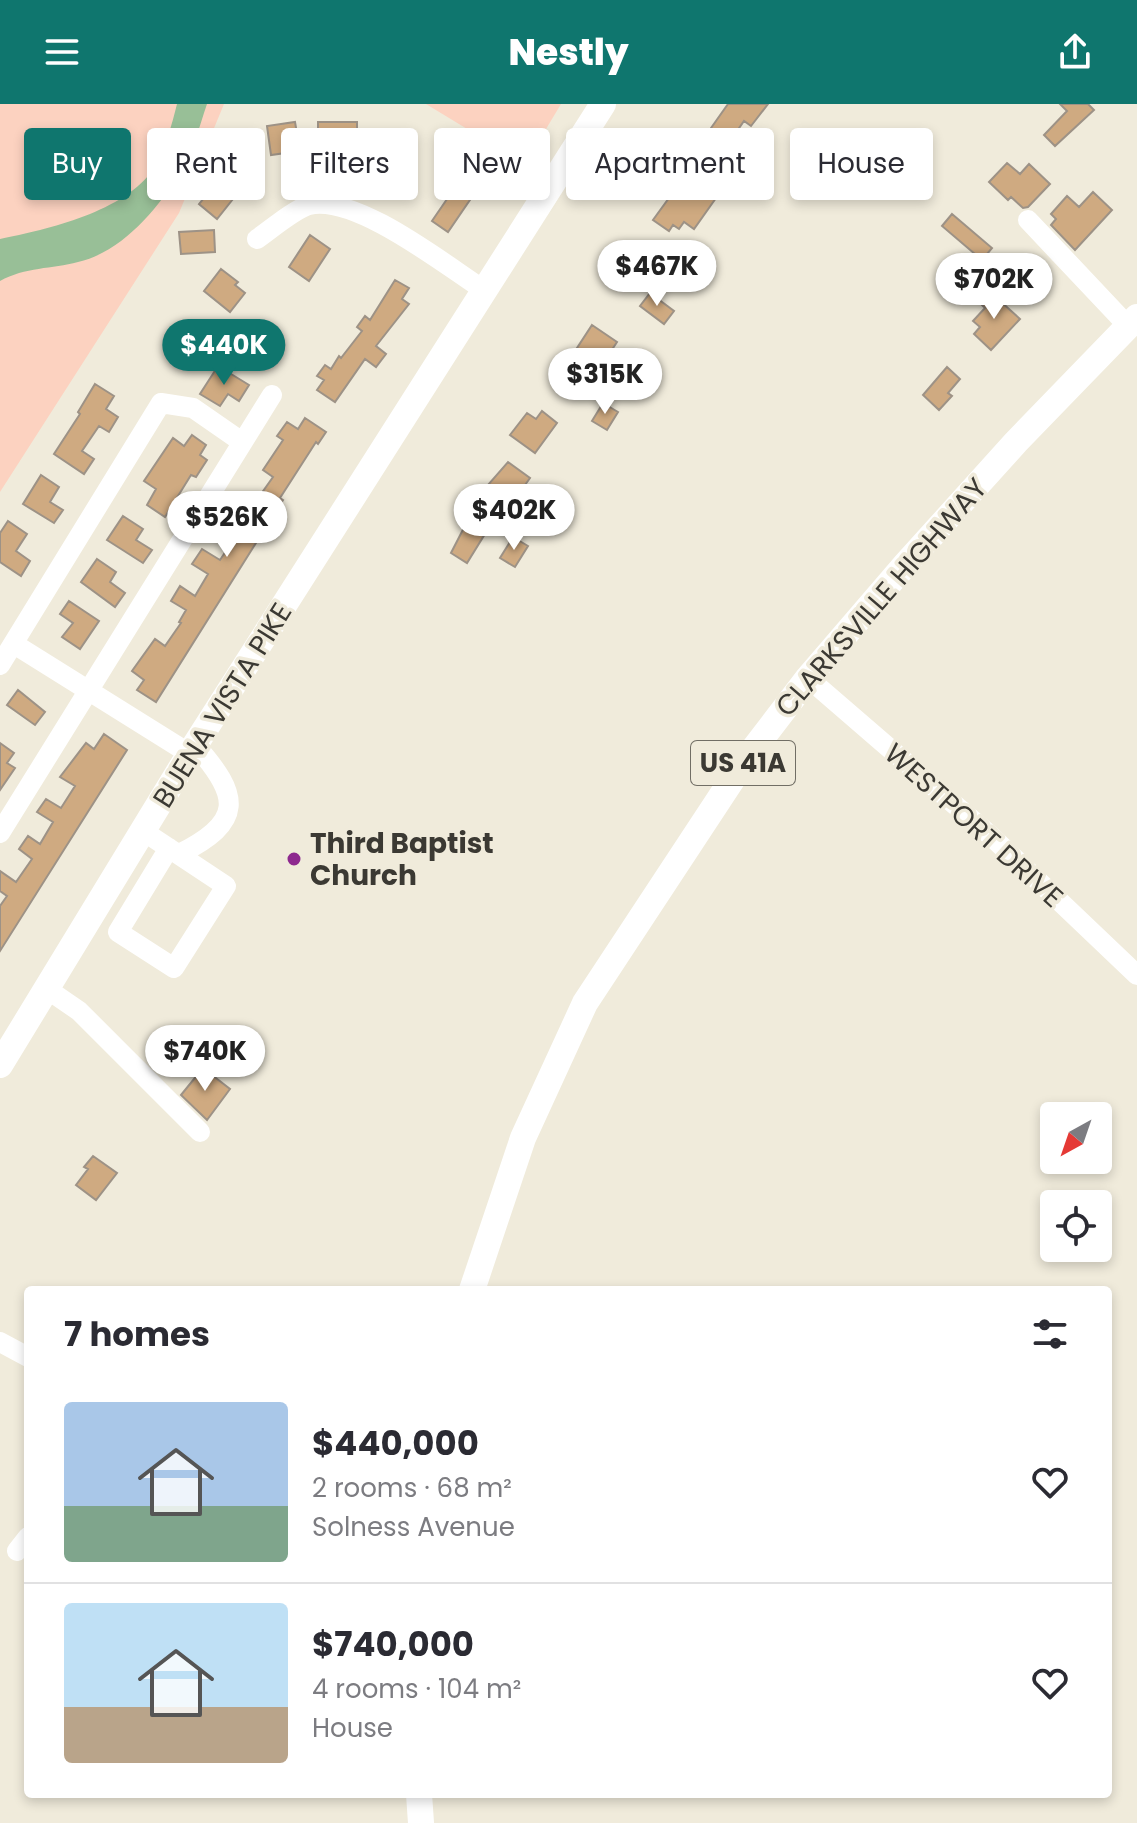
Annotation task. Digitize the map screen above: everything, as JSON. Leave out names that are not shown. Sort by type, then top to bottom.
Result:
[{"type":"main road","name":"BUENA VISTA PIKE","points":[[0,1065],[192,750],[603,104]]},
{"type":"main road","name":"CLARKSVILLE HIGHWAY","points":[[473,1286],[523,1138],[585,1003],[743,763],[808,678],[1016,442],[1132,321]]},
{"type":"main road","points":[[419,1798],[421,1823]]},
{"type":"street","points":[[257,239],[308,205],[338,205],[371,218],[484,290]]},
{"type":"street","points":[[1028,220],[1132,321]]},
{"type":"street","points":[[0,833],[272,395]]},
{"type":"street","points":[[0,665],[161,403],[193,408],[242,442]]},
{"type":"street","points":[[14,644],[192,750],[212,764],[224,783],[229,809],[219,828],[198,845],[174,851],[118,932],[174,968],[226,886],[174,851],[143,831]]},
{"type":"street","name":"WESTPORT DRIVE","points":[[808,678],[991,836],[1137,975]]},
{"type":"street","points":[[47,989],[79,1011],[200,1132]]},
{"type":"street","points":[[0,1342],[24,1355]]},
{"type":"shaded area","points":[[0,104],[224,104],[214,128],[147,128],[147,200],[184,200],[179,213],[0,492]]},
{"type":"shaded area","points":[[177,104],[207,104],[199,128],[170,128]]},
{"type":"shaded area","points":[[426,104],[561,104],[547,128],[466,128]]},
{"type":"shaded area","points":[[147,176],[147,200],[161,200],[136,228],[109,249],[94,257],[19,273],[0,281],[0,239],[62,224],[117,200],[131,200],[131,191]]},
{"type":"building","points":[[728,104],[768,104],[751,126],[744,121],[739,128],[711,128]]},
{"type":"building","points":[[1060,104],[1088,104],[1094,110],[1055,146],[1044,135],[1067,111]]},
{"type":"building","points":[[295,122],[296,128],[281,128],[281,154],[271,155],[267,126]]},
{"type":"building","points":[[318,122],[357,122],[357,128],[318,128]]},
{"type":"building","points":[[1007,163],[1020,174],[1029,164],[1050,184],[1028,207],[1023,208],[1011,197],[1008,200],[989,182]]},
{"type":"building","points":[[1093,192],[1112,210],[1075,250],[1051,225],[1056,219],[1051,214],[1067,196],[1079,207]]},
{"type":"building","points":[[202,200],[232,200],[217,219],[199,204]]},
{"type":"building","points":[[446,200],[470,200],[448,232],[432,221]]},
{"type":"building","points":[[668,200],[715,200],[694,229],[684,222],[679,229],[673,225],[669,231],[653,220]]},
{"type":"building","points":[[952,214],[992,248],[982,260],[942,226]]},
{"type":"building","points":[[214,230],[215,252],[181,254],[179,232]]},
{"type":"building","points":[[310,235],[330,249],[309,281],[289,267]]},
{"type":"building","points":[[641,242],[656,251],[637,283],[621,274]]},
{"type":"building","points":[[221,269],[238,282],[235,285],[245,293],[230,312],[204,291]]},
{"type":"building","points":[[395,280],[409,288],[402,299],[409,304],[376,346],[386,354],[376,367],[365,359],[335,402],[317,390],[324,380],[317,376],[325,365],[331,369],[339,356],[341,358],[362,331],[357,327],[365,316],[370,320]]},
{"type":"building","points":[[989,291],[1020,319],[991,350],[974,334],[980,327],[973,321],[985,308],[979,302]]},
{"type":"building","points":[[650,293],[674,311],[664,324],[640,306]]},
{"type":"building","points":[[592,325],[617,342],[602,365],[593,360],[578,382],[562,371]]},
{"type":"building","points":[[218,366],[249,385],[239,401],[228,394],[220,406],[200,394]]},
{"type":"building","points":[[947,367],[960,379],[948,393],[952,396],[939,410],[923,395]]},
{"type":"building","points":[[95,384],[114,396],[106,409],[118,417],[109,432],[99,426],[82,451],[94,459],[84,474],[54,454]]},
{"type":"building","points":[[603,403],[618,412],[607,430],[592,421]]},
{"type":"building","points":[[542,411],[557,423],[535,453],[510,435],[527,413],[536,419]]},
{"type":"building","points":[[305,418],[326,432],[318,444],[316,442],[280,498],[283,500],[156,702],[137,690],[144,680],[132,671],[155,639],[165,646],[181,623],[186,610],[171,601],[180,586],[195,596],[208,574],[192,564],[202,549],[220,560],[234,539],[221,530],[246,494],[256,501],[273,477],[263,470],[283,440],[277,436],[287,422],[298,429]]},
{"type":"building","points":[[192,435],[206,445],[200,455],[207,460],[196,477],[191,475],[165,517],[147,505],[156,489],[144,481],[173,438],[184,446]]},
{"type":"building","points":[[508,462],[530,478],[520,492],[514,488],[502,506],[487,496],[491,489],[487,486]]},
{"type":"building","points":[[41,475],[59,487],[50,502],[63,510],[54,523],[23,504]]},
{"type":"building","points":[[123,516],[143,529],[136,540],[152,550],[143,563],[107,540]]},
{"type":"building","points":[[469,518],[488,529],[467,563],[451,553]]},
{"type":"building","points":[[8,521],[27,534],[16,551],[30,561],[21,576],[0,562],[0,533]]},
{"type":"building","points":[[513,537],[528,546],[515,567],[500,558]]},
{"type":"building","points":[[97,559],[116,572],[110,582],[125,593],[115,607],[81,582]]},
{"type":"building","points":[[69,601],[99,621],[80,649],[62,637],[73,623],[60,614]]},
{"type":"building","points":[[18,690],[45,712],[35,725],[7,705]]},
{"type":"building","points":[[104,734],[127,750],[0,951],[0,906],[7,896],[0,891],[0,871],[16,882],[32,859],[19,849],[28,836],[40,844],[53,822],[37,812],[46,799],[61,808],[75,786],[60,777],[86,743],[94,749]]},
{"type":"building","points":[[0,743],[14,753],[7,763],[15,768],[0,790]]},
{"type":"building","points":[[203,1068],[230,1089],[207,1120],[181,1095]]},
{"type":"building","points":[[93,1156],[117,1173],[96,1200],[76,1185]]},
{"type":"place","name":"Third Baptist Church","points":[[294,859]]}]
